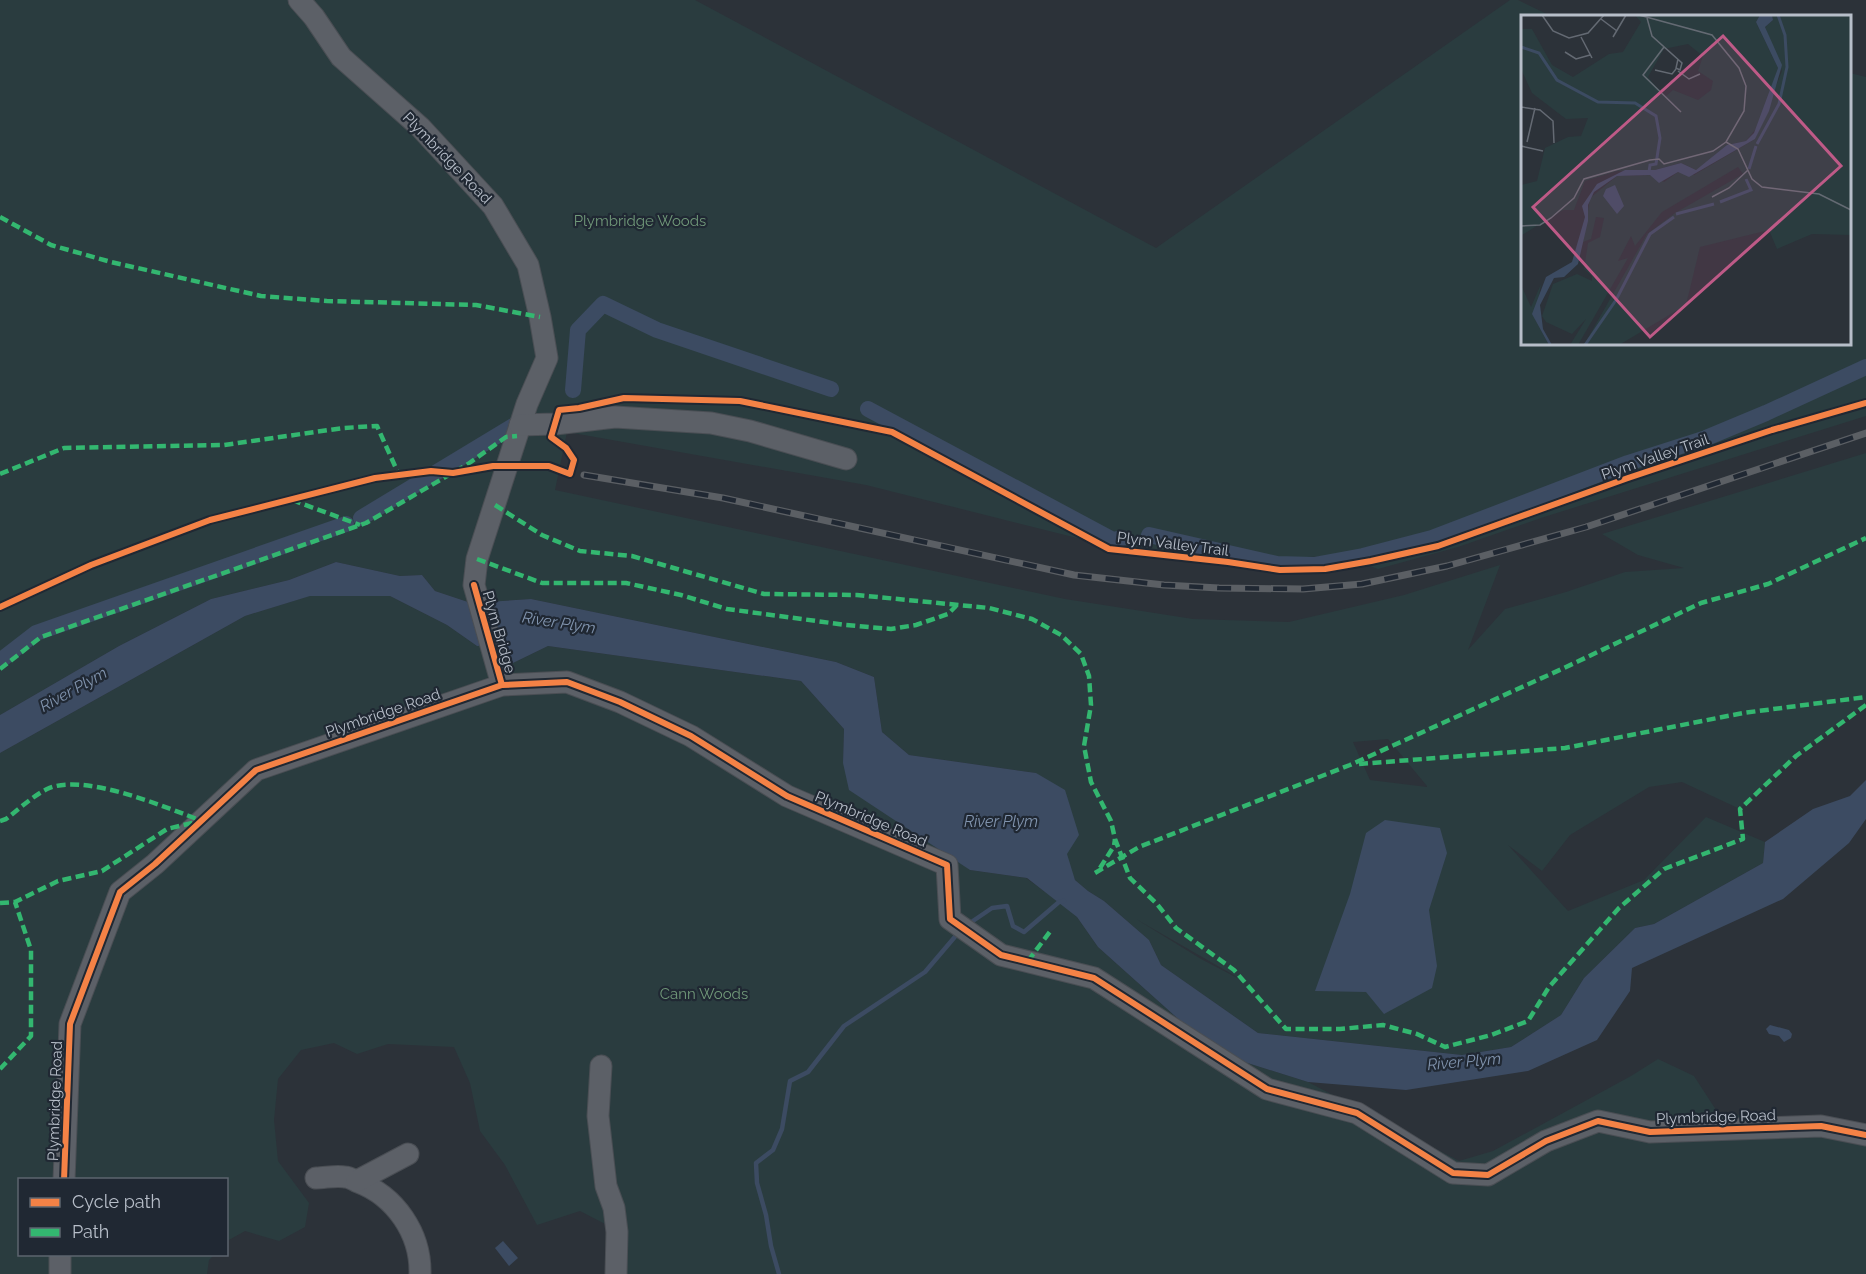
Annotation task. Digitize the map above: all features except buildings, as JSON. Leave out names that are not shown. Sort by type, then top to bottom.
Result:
[{"type":"street","name":"Plymbridge Road","points":[[299,0],[314,17],[341,57],[420,127],[493,206],[528,266],[547,358],[520,425],[477,559],[474,585]]},
{"type":"street","points":[[520,425],[555,424],[615,417],[711,423],[780,439],[846,459]]},
{"type":"street","name":"Plym Bridge","points":[[474,585],[502,686]]},
{"type":"street","name":"Plymbridge Road","points":[[64,1178],[70,1024],[120,892],[155,864],[256,770],[502,686],[540,689],[567,682],[620,702],[691,736],[787,796],[947,865],[950,919],[1001,955],[1094,978],[1267,1089],[1357,1113],[1453,1173],[1488,1175],[1545,1141],[1598,1122],[1650,1132],[1821,1126],[1866,1134]]},
{"type":"street","points":[[601,1066],[598,1116],[606,1186],[614,1208],[617,1232],[616,1274]]},
{"type":"street","points":[[357,1181],[408,1154]]},
{"type":"street","points":[[316,1178],[345,1177],[357,1181],[370,1186],[395,1205],[411,1229],[420,1274]]},
{"type":"street","points":[[60,1256],[60,1274]]},
{"type":"green space","name":"Plymbridge Woods","points":[[0,0],[695,0],[1156,248],[1510,0],[1518,0],[1549,15],[1521,15],[1521,345],[1851,345],[1851,73],[1866,77],[1866,416],[1541,518],[1458,547],[1378,569],[1342,556],[1271,558],[1125,550],[866,485],[567,432],[555,490],[1065,599],[1193,619],[1289,622],[1404,595],[1500,565],[1468,650],[1505,609],[1625,572],[1684,568],[1638,555],[1602,534],[1866,453],[1866,705],[1796,756],[1740,809],[1682,782],[1649,787],[1570,835],[1542,871],[1508,845],[1568,911],[1644,880],[1706,817],[1765,842],[1763,863],[1654,924],[1635,928],[1584,978],[1561,1015],[1511,1047],[1462,1055],[1258,1033],[1161,965],[1149,940],[1104,901],[1075,880],[1036,773],[909,755],[882,732],[874,677],[836,662],[531,599],[471,603],[435,591],[422,575],[400,576],[336,562],[289,580],[211,599],[119,646],[0,715]],"holes":[[[1388,739],[1427,786],[1370,780],[1353,742]],[[1136,919],[1244,981],[1201,959]]]},
{"type":"green space","name":"Cann Woods","points":[[309,596],[390,596],[447,625],[477,646],[501,645],[513,663],[548,646],[801,681],[844,729],[843,763],[970,870],[1026,878],[1077,917],[1098,947],[1185,1025],[1238,1060],[1308,1082],[1459,1161],[1493,1151],[1658,1059],[1694,1076],[1718,1113],[1866,1130],[1866,1274],[618,1274],[611,1227],[580,1211],[537,1225],[505,1165],[480,1131],[470,1083],[454,1047],[388,1044],[357,1054],[334,1043],[301,1050],[278,1079],[274,1120],[278,1161],[309,1203],[305,1227],[279,1241],[245,1231],[228,1240],[228,1178],[18,1178],[18,1256],[213,1256],[209,1260],[207,1274],[0,1274],[0,753],[245,616]]},
{"type":"water","name":"River Plym","points":[[336,562],[400,576],[422,575],[435,591],[471,603],[531,599],[836,662],[874,677],[882,732],[909,755],[1036,773],[1065,790],[1079,835],[1067,854],[1075,880],[1104,901],[1149,940],[1161,965],[1258,1033],[1462,1055],[1511,1047],[1561,1015],[1584,978],[1635,928],[1654,924],[1763,863],[1765,842],[1813,809],[1850,796],[1866,780],[1866,819],[1849,843],[1783,899],[1632,968],[1630,991],[1597,1040],[1528,1071],[1406,1090],[1308,1082],[1238,1060],[1185,1025],[1098,947],[1077,917],[1027,878],[970,870],[849,790],[843,763],[844,729],[801,681],[548,646],[513,663],[501,645],[477,646],[447,625],[390,596],[310,596],[245,616],[0,753],[0,715],[119,646],[211,599],[289,580]]},
{"type":"water","points":[[1385,820],[1440,828],[1447,853],[1429,910],[1437,966],[1432,988],[1384,1014],[1366,992],[1315,991],[1350,894],[1366,833]]},
{"type":"water","points":[[1770,1025],[1789,1030],[1792,1034],[1791,1038],[1784,1042],[1779,1036],[1769,1034],[1766,1029]]},
{"type":"water","points":[[503,1241],[518,1258],[509,1266],[495,1248]]},
{"type":"waterway","points":[[573,390],[578,330],[603,304],[657,330],[831,389]]},
{"type":"waterway","points":[[1149,535],[1277,564],[1314,565],[1363,556],[1432,538],[1628,463],[1706,438],[1866,367]]},
{"type":"waterway","points":[[868,409],[1113,540],[1122,538]]},
{"type":"waterway","points":[[361,518],[513,426]]},
{"type":"waterway","points":[[0,661],[36,633],[346,524]]},
{"type":"waterway","points":[[967,925],[992,908],[1007,906],[1013,926],[1024,932],[1059,902],[1064,901]]},
{"type":"waterway","points":[[779,1274],[757,1183],[756,1163],[773,1150],[782,1129],[790,1081],[808,1072],[844,1026],[925,972],[959,932]]},
{"type":"railway","points":[[584,475],[723,498],[1074,575],[1164,585],[1303,589],[1362,584],[1447,566],[1586,527],[1866,433]]},
{"type":"marked path","points":[[0,217],[51,245],[111,262],[261,296],[327,301],[476,305],[540,317]]},
{"type":"marked path","points":[[0,474],[64,448],[224,445],[343,428],[377,426],[399,475]]},
{"type":"marked path","points":[[0,669],[41,637],[366,523],[468,464],[506,437],[517,436]]},
{"type":"marked path","points":[[292,500],[360,525]]},
{"type":"marked path","points":[[495,505],[542,535],[580,551],[632,556],[764,594],[857,595],[989,608],[1032,619],[1061,635],[1081,654],[1089,676],[1091,705],[1084,746],[1091,782],[1111,821],[1115,839],[1130,878],[1157,904],[1176,928],[1234,970],[1286,1029],[1340,1029],[1383,1025],[1417,1034],[1445,1047],[1491,1035],[1528,1021],[1549,987],[1619,908],[1664,869],[1743,839],[1740,809],[1796,756],[1866,705]]},
{"type":"marked path","points":[[1095,873],[1139,847],[1350,765],[1701,603],[1768,584],[1866,538]]},
{"type":"marked path","points":[[477,559],[542,583],[626,583],[681,595],[727,609],[846,625],[891,629],[916,625],[948,614],[956,606]]},
{"type":"marked path","points":[[1359,764],[1565,748],[1743,713],[1866,697]]},
{"type":"marked path","points":[[0,821],[47,789],[62,785],[81,785],[124,793],[202,821]]},
{"type":"marked path","points":[[0,903],[15,902],[58,881],[102,871],[167,829],[196,822]]},
{"type":"marked path","points":[[1100,868],[1114,846],[1115,839]]},
{"type":"marked path","points":[[0,1069],[31,1036],[31,950],[15,902]]},
{"type":"marked path","points":[[1028,961],[1052,929]]},
{"type":"cycle path","name":"Plym Valley Trail","points":[[0,607],[91,565],[210,520],[375,478],[431,471],[453,473],[493,466],[549,466],[570,474],[574,460],[566,448],[551,437],[559,410],[624,398],[740,401],[892,432],[1109,549],[1280,570],[1325,569],[1438,546],[1628,478],[1772,430],[1866,403]]},
{"type":"cycle path","points":[[474,585],[502,685]]},
{"type":"cycle path","points":[[64,1178],[70,1024],[120,892],[155,864],[256,770],[502,685],[567,682],[620,702],[691,736],[787,796],[947,865],[950,919],[1001,955],[1094,978],[1267,1089],[1357,1113],[1453,1173],[1488,1175],[1546,1141],[1598,1121],[1650,1132],[1821,1126],[1866,1135]]}]
